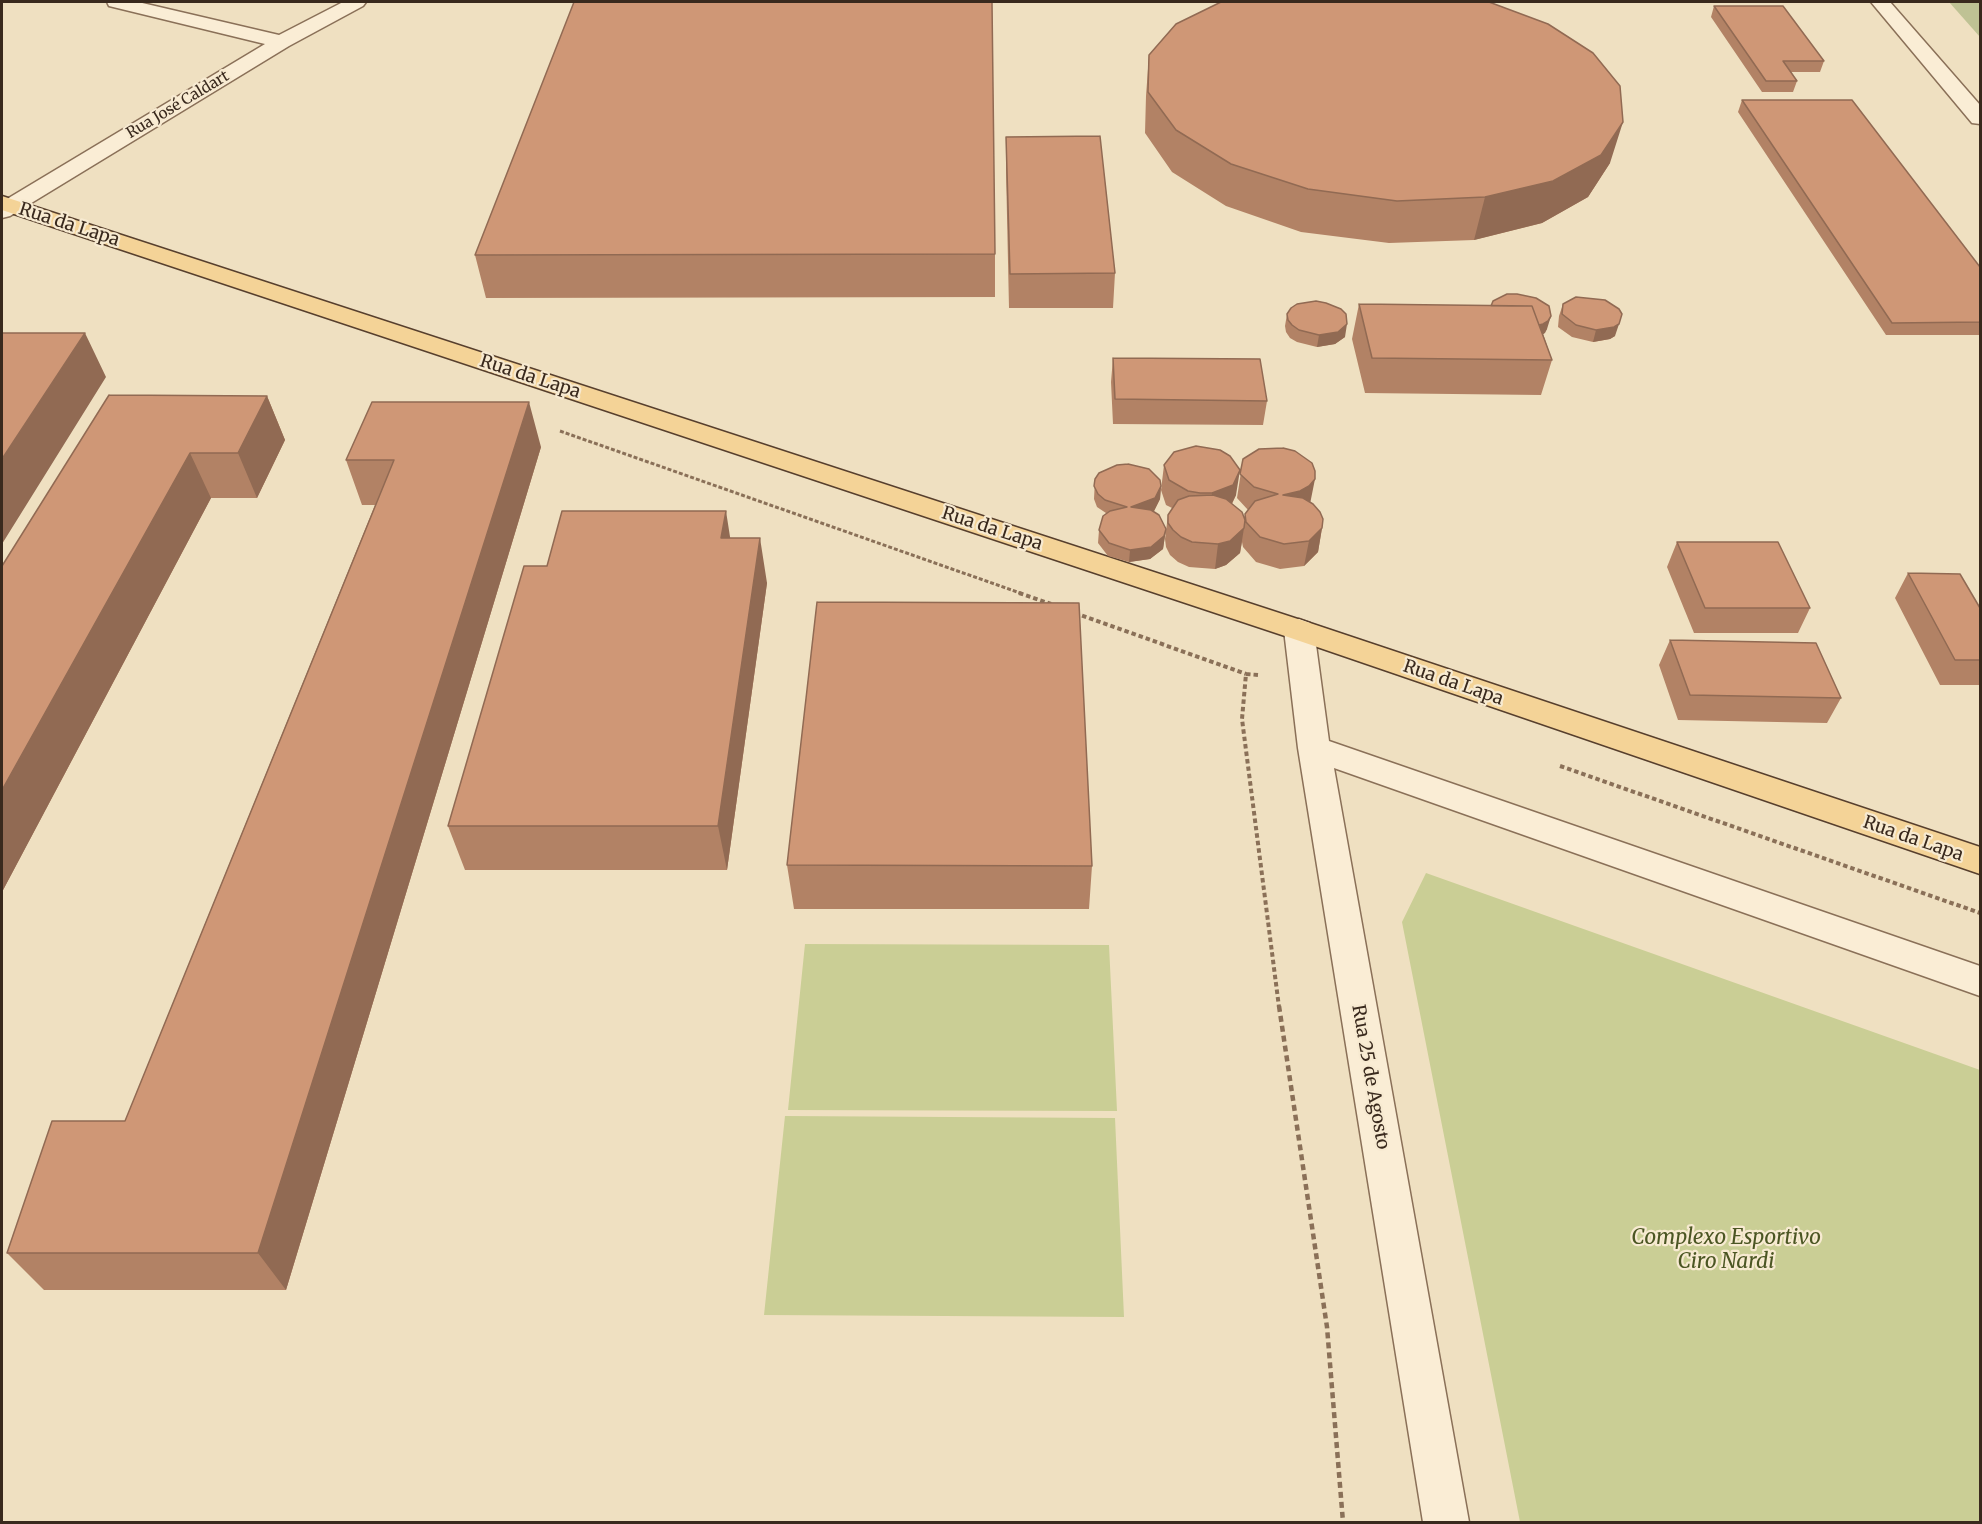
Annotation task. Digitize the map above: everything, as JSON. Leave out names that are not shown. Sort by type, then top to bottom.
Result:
[{"type":"main road","name":"Rua da Lapa","points":[[5,207],[1299,630],[1980,861]]},
{"type":"street","points":[[116,2],[282,42]]},
{"type":"street","name":"Rua José Caldart","points":[[5,207],[282,42],[356,2]]},
{"type":"street","points":[[1880,2],[1980,118]]},
{"type":"street","name":"Rua 25 de Agosto","points":[[1299,630],[1314,748],[1446,1522]]},
{"type":"street","points":[[1314,748],[1980,981]]},
{"type":"path","points":[[550,427],[1059,607]]},
{"type":"path","points":[[1070,611],[1246,674],[1287,677],[1305,681]]},
{"type":"path","points":[[1246,674],[1242,719],[1269,938],[1327,1327],[1342,1522]]},
{"type":"path","points":[[1554,764],[1980,913]]},
{"type":"green space","points":[[1949,2],[1980,2],[1980,37]]},
{"type":"green space","name":"Complexo Esportivo Ciro Nardi","points":[[1426,873],[1980,1070],[1980,1522],[1520,1522],[1402,922]]},
{"type":"green space","points":[[805,944],[1109,945],[1117,1111],[788,1110]]},
{"type":"green space","points":[[785,1116],[1115,1118],[1124,1317],[764,1315]]},
{"type":"building","points":[[574,2],[992,2],[995,254],[475,255]]},
{"type":"building","points":[[1221,2],[1489,2],[1548,24],[1593,53],[1620,86],[1623,122],[1601,155],[1553,181],[1485,197],[1397,201],[1308,189],[1231,164],[1176,130],[1148,92],[1149,55],[1176,24]]},
{"type":"building","points":[[1714,6],[1783,6],[1824,61],[1783,61],[1797,81],[1766,81]]},
{"type":"building","points":[[1742,100],[1852,100],[1980,267],[1980,322],[1892,323]]},
{"type":"building","points":[[1100,136],[1115,273],[1010,274],[1006,137]]},
{"type":"building","points":[[1507,294],[1536,298],[1549,306],[1551,316],[1548,321],[1539,325],[1532,306],[1491,306],[1493,301]]},
{"type":"building","points":[[1576,297],[1605,300],[1619,309],[1622,314],[1619,324],[1596,330],[1576,325],[1562,314],[1563,304]]},
{"type":"building","points":[[1316,301],[1341,309],[1346,314],[1347,324],[1338,332],[1319,335],[1299,330],[1292,325],[1287,314],[1291,308],[1297,304]]},
{"type":"building","points":[[1359,304],[1532,306],[1552,360],[1372,358]]},
{"type":"building","points":[[2,333],[85,333],[2,459]]},
{"type":"building","points":[[1113,358],[1260,359],[1267,401],[1115,399]]},
{"type":"building","points":[[109,395],[267,396],[238,453],[190,453],[2,790],[2,566]]},
{"type":"building","points":[[372,402],[529,402],[258,1253],[7,1253],[52,1121],[125,1121],[394,460],[346,460]]},
{"type":"building","points":[[1196,446],[1220,450],[1230,456],[1240,470],[1233,485],[1212,493],[1200,493],[1188,491],[1169,480],[1164,465],[1174,452]]},
{"type":"building","points":[[1283,448],[1295,451],[1312,463],[1315,471],[1315,479],[1309,486],[1283,495],[1303,498],[1320,512],[1323,519],[1322,528],[1309,541],[1284,544],[1260,537],[1246,522],[1245,514],[1255,501],[1278,494],[1254,487],[1240,474],[1243,459],[1259,449]]},
{"type":"building","points":[[1128,464],[1149,469],[1160,480],[1161,486],[1155,498],[1131,507],[1151,510],[1159,515],[1166,529],[1164,536],[1151,547],[1130,550],[1109,543],[1099,530],[1103,516],[1110,511],[1127,507],[1105,500],[1098,494],[1094,486],[1095,479],[1099,473],[1117,465]]},
{"type":"building","points":[[1213,495],[1226,499],[1242,512],[1245,520],[1244,528],[1230,541],[1218,544],[1192,542],[1173,530],[1168,523],[1168,515],[1178,500],[1189,496]]},
{"type":"building","points":[[562,511],[726,511],[721,538],[760,538],[718,826],[448,826],[524,566],[547,566]]},
{"type":"building","points":[[1677,542],[1778,542],[1810,608],[1705,608]]},
{"type":"building","points":[[1908,573],[1960,574],[1980,608],[1980,660],[1955,660]]},
{"type":"building","points":[[817,602],[1079,603],[1092,866],[787,865]]},
{"type":"building","points":[[1670,640],[1816,643],[1841,698],[1690,695]]}]
